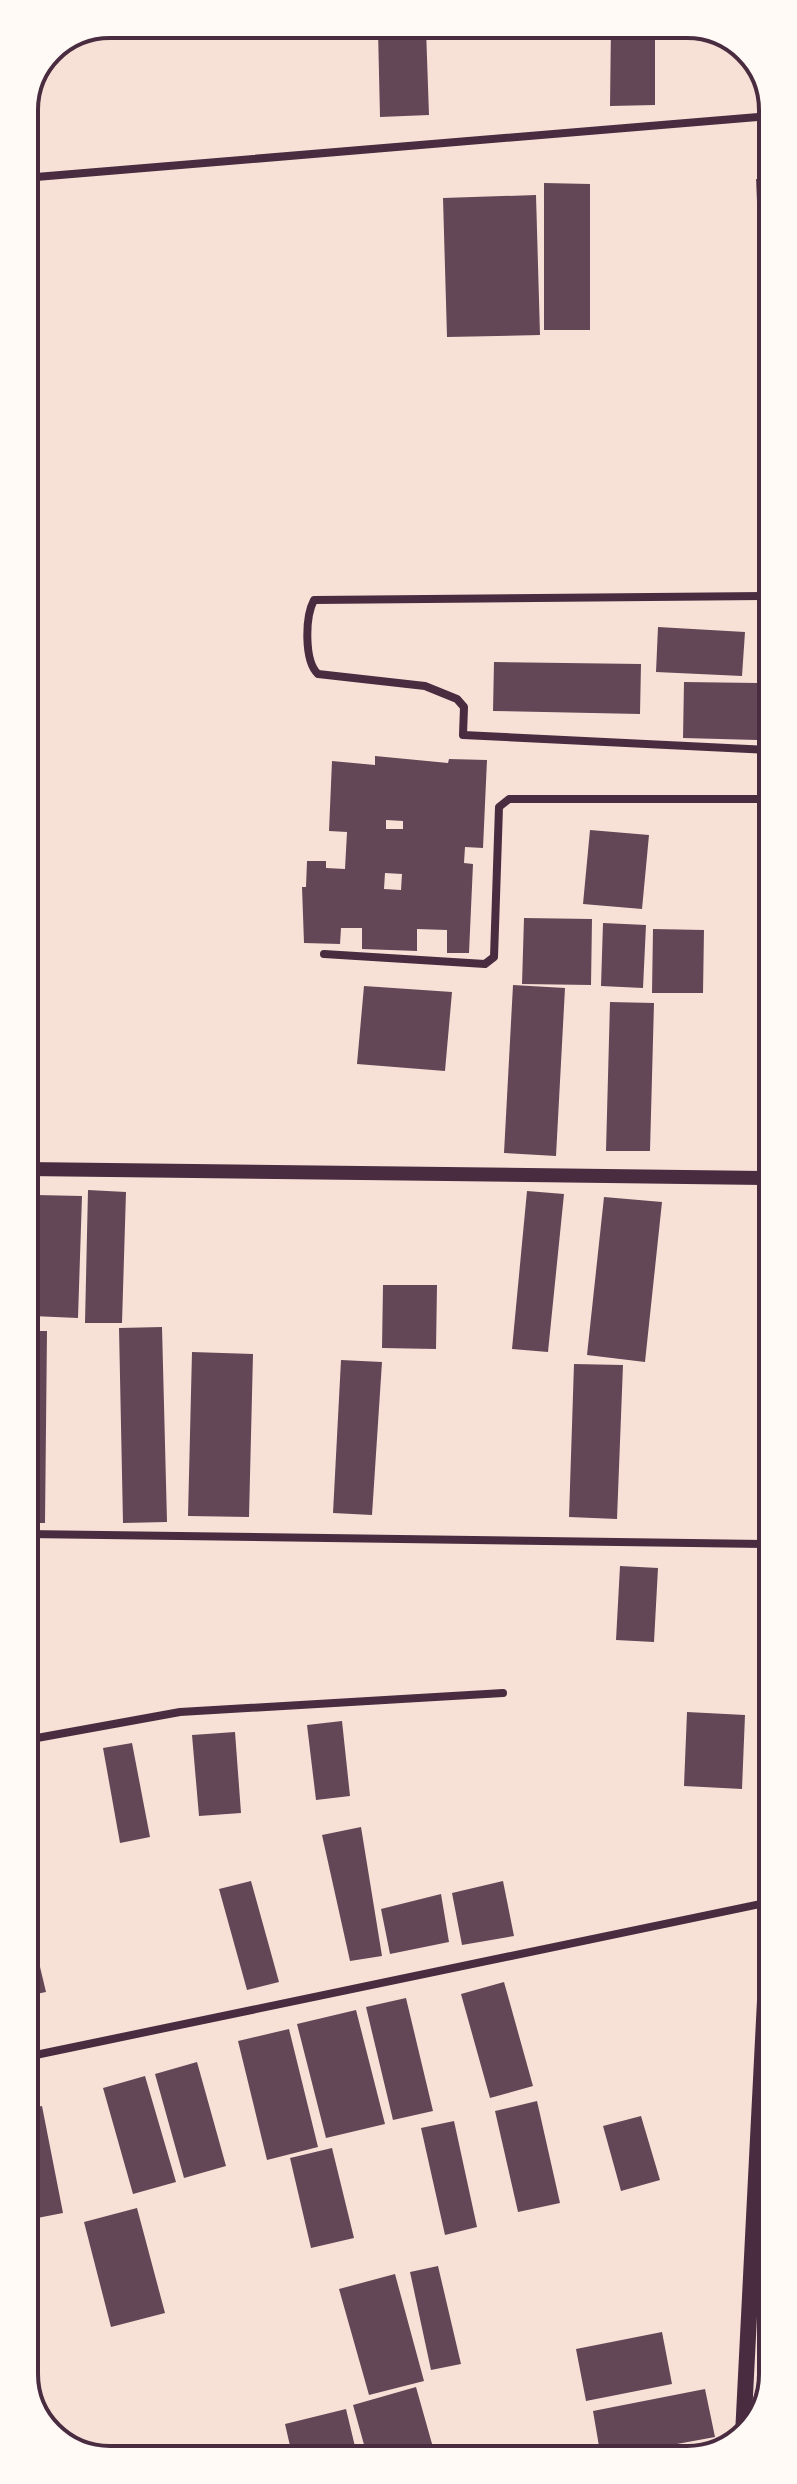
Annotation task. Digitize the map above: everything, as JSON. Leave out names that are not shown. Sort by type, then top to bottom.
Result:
[{"type":"main road","points":[[744,2418],[759,2119]]},
{"type":"street","points":[[38,177],[759,117]]},
{"type":"street","points":[[759,596],[314,600],[307,629],[313,669],[318,674],[439,690],[464,707],[463,735],[759,750]]},
{"type":"street","points":[[324,954],[485,964],[494,957],[499,807],[509,799],[759,799]]},
{"type":"street","points":[[38,1169],[759,1178]]},
{"type":"street","points":[[38,1534],[759,1544]]},
{"type":"street","points":[[38,1738],[180,1712],[503,1693]]},
{"type":"street","points":[[38,2054],[759,1904]]},
{"type":"building","points":[[378,38],[426,38],[429,115],[380,117]]},
{"type":"building","points":[[611,38],[655,38],[655,105],[610,106]]},
{"type":"building","points":[[756,179],[759,179],[759,248]]},
{"type":"building","points":[[544,183],[590,184],[590,330],[544,330]]},
{"type":"building","points":[[536,195],[540,335],[447,337],[443,198]]},
{"type":"building","points":[[658,627],[745,632],[742,676],[656,672]]},
{"type":"building","points":[[494,662],[641,664],[640,714],[493,711]]},
{"type":"building","points":[[684,682],[758,683],[757,740],[683,738]]},
{"type":"building","points":[[375,756],[448,763],[449,759],[487,760],[483,848],[465,847],[464,863],[473,864],[469,953],[447,953],[447,930],[417,929],[417,951],[362,949],[362,928],[341,928],[340,944],[304,943],[302,887],[306,887],[307,861],[326,861],[326,868],[345,869],[347,832],[329,831],[332,761],[375,765]],"holes":[[[386,820],[403,821],[403,829],[386,829]],[[385,873],[402,874],[401,890],[384,889]]]},
{"type":"building","points":[[590,830],[649,835],[642,909],[583,904]]},
{"type":"building","points":[[524,918],[592,919],[591,985],[522,984]]},
{"type":"building","points":[[603,923],[646,925],[643,988],[601,986]]},
{"type":"building","points":[[653,929],[704,930],[703,993],[652,993]]},
{"type":"building","points":[[513,985],[565,988],[556,1156],[504,1153]]},
{"type":"building","points":[[364,986],[452,992],[445,1071],[357,1064]]},
{"type":"building","points":[[610,1002],[654,1003],[650,1151],[606,1151]]},
{"type":"building","points":[[88,1190],[126,1192],[122,1323],[85,1323]]},
{"type":"building","points":[[527,1191],[564,1194],[548,1352],[512,1349]]},
{"type":"building","points":[[38,1195],[82,1196],[78,1318],[38,1316]]},
{"type":"building","points":[[604,1197],[662,1202],[645,1362],[587,1355]]},
{"type":"building","points":[[383,1285],[437,1285],[436,1349],[382,1348]]},
{"type":"building","points":[[162,1327],[167,1522],[123,1523],[119,1328]]},
{"type":"building","points":[[38,1331],[47,1331],[45,1523],[38,1523]]},
{"type":"building","points":[[192,1352],[253,1354],[249,1517],[188,1516]]},
{"type":"building","points":[[341,1360],[382,1362],[372,1515],[333,1513]]},
{"type":"building","points":[[574,1364],[623,1365],[617,1519],[569,1517]]},
{"type":"building","points":[[620,1566],[658,1568],[654,1642],[616,1640]]},
{"type":"building","points":[[687,1712],[745,1715],[742,1789],[684,1786]]},
{"type":"building","points":[[342,1721],[350,1796],[316,1800],[307,1725]]},
{"type":"building","points":[[235,1732],[241,1813],[199,1816],[192,1735]]},
{"type":"building","points":[[132,1743],[150,1837],[120,1843],[103,1748]]},
{"type":"building","points":[[361,1827],[382,1956],[350,1961],[322,1835]]},
{"type":"building","points":[[251,1881],[279,1982],[247,1990],[219,1889]]},
{"type":"building","points":[[503,1881],[514,1936],[462,1945],[452,1893]]},
{"type":"building","points":[[441,1894],[449,1942],[390,1954],[381,1909]]},
{"type":"building","points":[[38,1959],[46,1992],[38,1994]]},
{"type":"building","points":[[504,1982],[533,2086],[490,2098],[461,1994]]},
{"type":"building","points":[[406,1998],[433,2111],[393,2120],[366,2007]]},
{"type":"building","points":[[356,2010],[385,2124],[326,2138],[297,2024]]},
{"type":"building","points":[[289,2029],[318,2147],[267,2160],[238,2041]]},
{"type":"building","points":[[197,2062],[226,2166],[184,2178],[155,2074]]},
{"type":"building","points":[[145,2076],[176,2182],[133,2194],[103,2088]]},
{"type":"building","points":[[537,2101],[560,2203],[518,2212],[495,2111]]},
{"type":"building","points":[[42,2106],[63,2213],[38,2218],[38,2107]]},
{"type":"building","points":[[641,2116],[660,2180],[621,2191],[603,2126]]},
{"type":"building","points":[[454,2121],[477,2227],[445,2235],[421,2128]]},
{"type":"building","points":[[332,2148],[354,2238],[311,2248],[290,2158]]},
{"type":"building","points":[[137,2208],[165,2313],[111,2327],[84,2222]]},
{"type":"building","points":[[438,2266],[461,2364],[431,2370],[410,2272]]},
{"type":"building","points":[[395,2274],[424,2381],[369,2395],[339,2289]]},
{"type":"building","points":[[662,2332],[672,2384],[586,2401],[576,2349]]},
{"type":"building","points":[[416,2387],[433,2446],[364,2446],[353,2405]]},
{"type":"building","points":[[705,2389],[715,2437],[666,2446],[599,2446],[593,2411]]},
{"type":"building","points":[[346,2409],[355,2446],[290,2446],[285,2424]]}]
